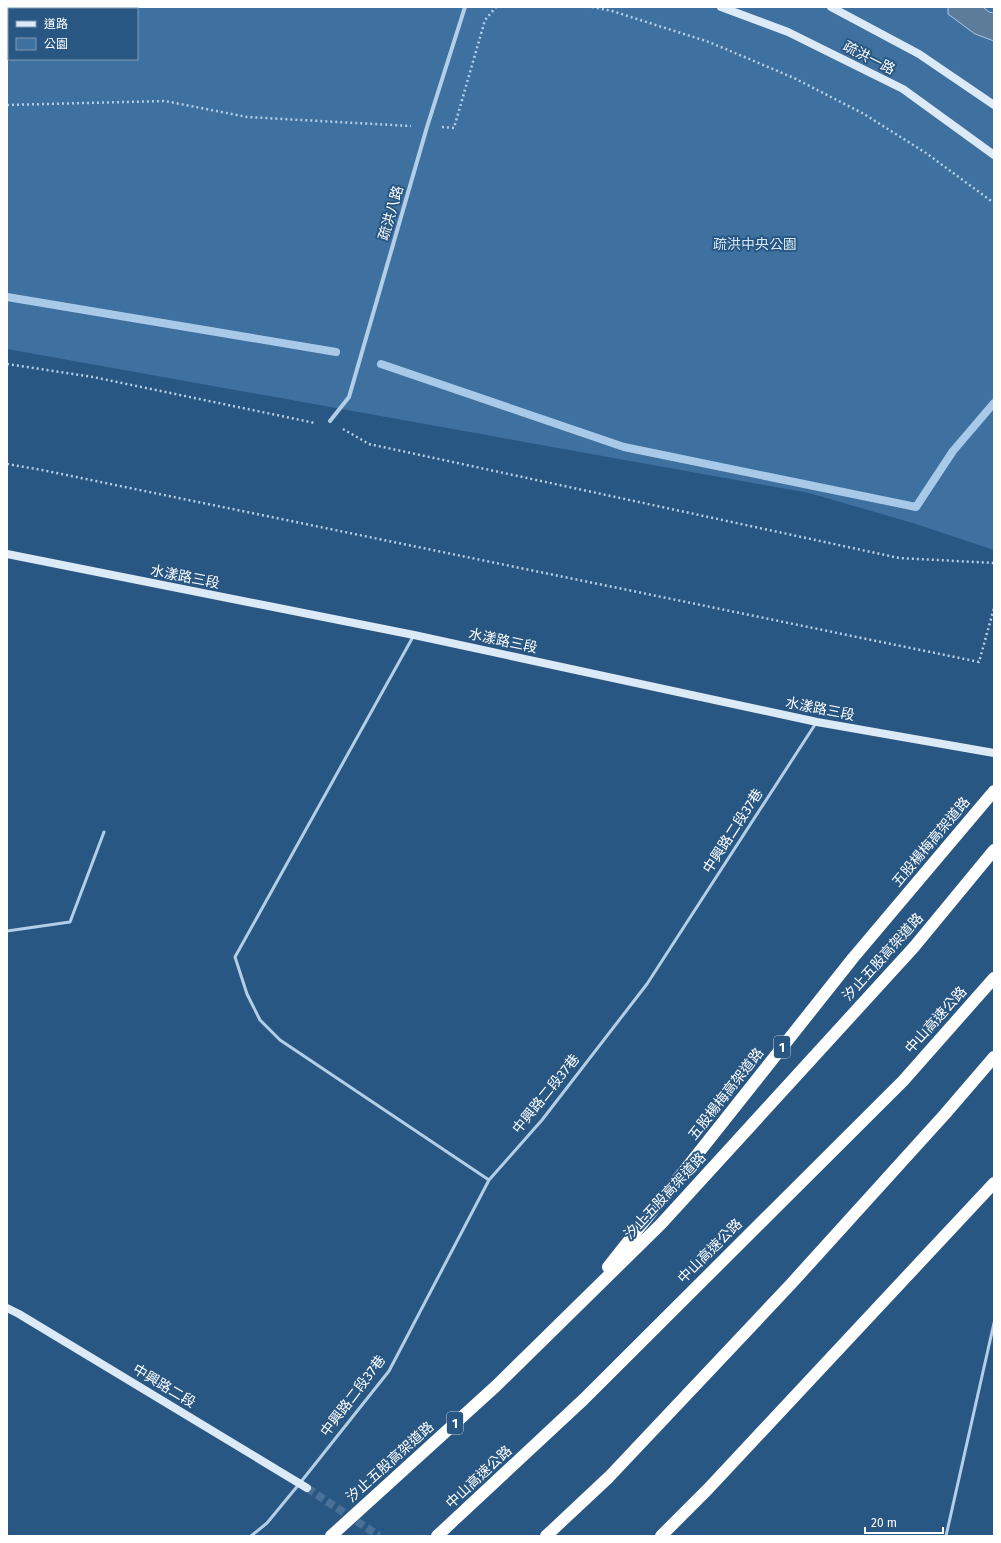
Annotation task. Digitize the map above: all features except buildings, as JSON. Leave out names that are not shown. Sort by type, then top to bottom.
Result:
[{"type":"highway","name":"五股楊梅高架道路","points":[[576,1307],[853,958],[994,791]]},
{"type":"highway","name":"汐止五股高架道路","points":[[331,1536],[496,1386],[677,1207],[914,947],[994,850]]},
{"type":"highway","name":"中山高速公路","points":[[437,1536],[584,1399],[903,1081],[994,978]]},
{"type":"highway","points":[[546,1536],[615,1471],[791,1284],[945,1114],[994,1057]]},
{"type":"highway","points":[[661,1536],[708,1489],[994,1183]]},
{"type":"street","name":"疏洪八路","points":[[330,421],[349,397],[427,127],[465,7]]},
{"type":"street","name":"疏洪一路","points":[[721,7],[788,32],[903,89],[994,155]]},
{"type":"street","name":"疏洪一路","points":[[831,7],[918,54],[994,105]]},
{"type":"street","name":"水漾路三段","points":[[7,554],[414,636],[817,722],[994,753]]},
{"type":"street","name":"中興路二段","points":[[7,1308],[304,1486]]},
{"type":"lane","points":[[414,636],[235,957],[247,994],[260,1020],[280,1040],[489,1180]]},
{"type":"lane","name":"中興路二段37巷","points":[[251,1536],[267,1523],[304,1486],[388,1371],[489,1180],[542,1120],[647,984],[817,722]]},
{"type":"lane","points":[[7,931],[70,922],[104,832]]},
{"type":"lane","points":[[946,1536],[994,1323]]},
{"type":"path","points":[[7,106],[165,101],[247,116],[454,128],[485,20],[496,7]]},
{"type":"path","points":[[592,7],[612,11],[709,42],[794,78],[864,114],[920,149],[994,203]]},
{"type":"path","points":[[7,364],[93,377],[313,423],[330,421],[369,444],[899,558],[994,563]]},
{"type":"path","points":[[7,464],[979,662],[994,608]]},
{"type":"green space","name":"疏洪中央公園","points":[[7,7],[994,7],[994,550],[916,524],[809,493],[7,349]]},
{"type":"shaded area","points":[[948,7],[983,7],[989,12],[994,13],[994,41],[975,34],[948,14]]},
{"type":"waterway","points":[[7,297],[336,352]]},
{"type":"waterway","points":[[381,364],[624,447],[916,507],[953,451],[994,403]]},
{"type":"tunnel","points":[[307,1488],[379,1536]]}]
